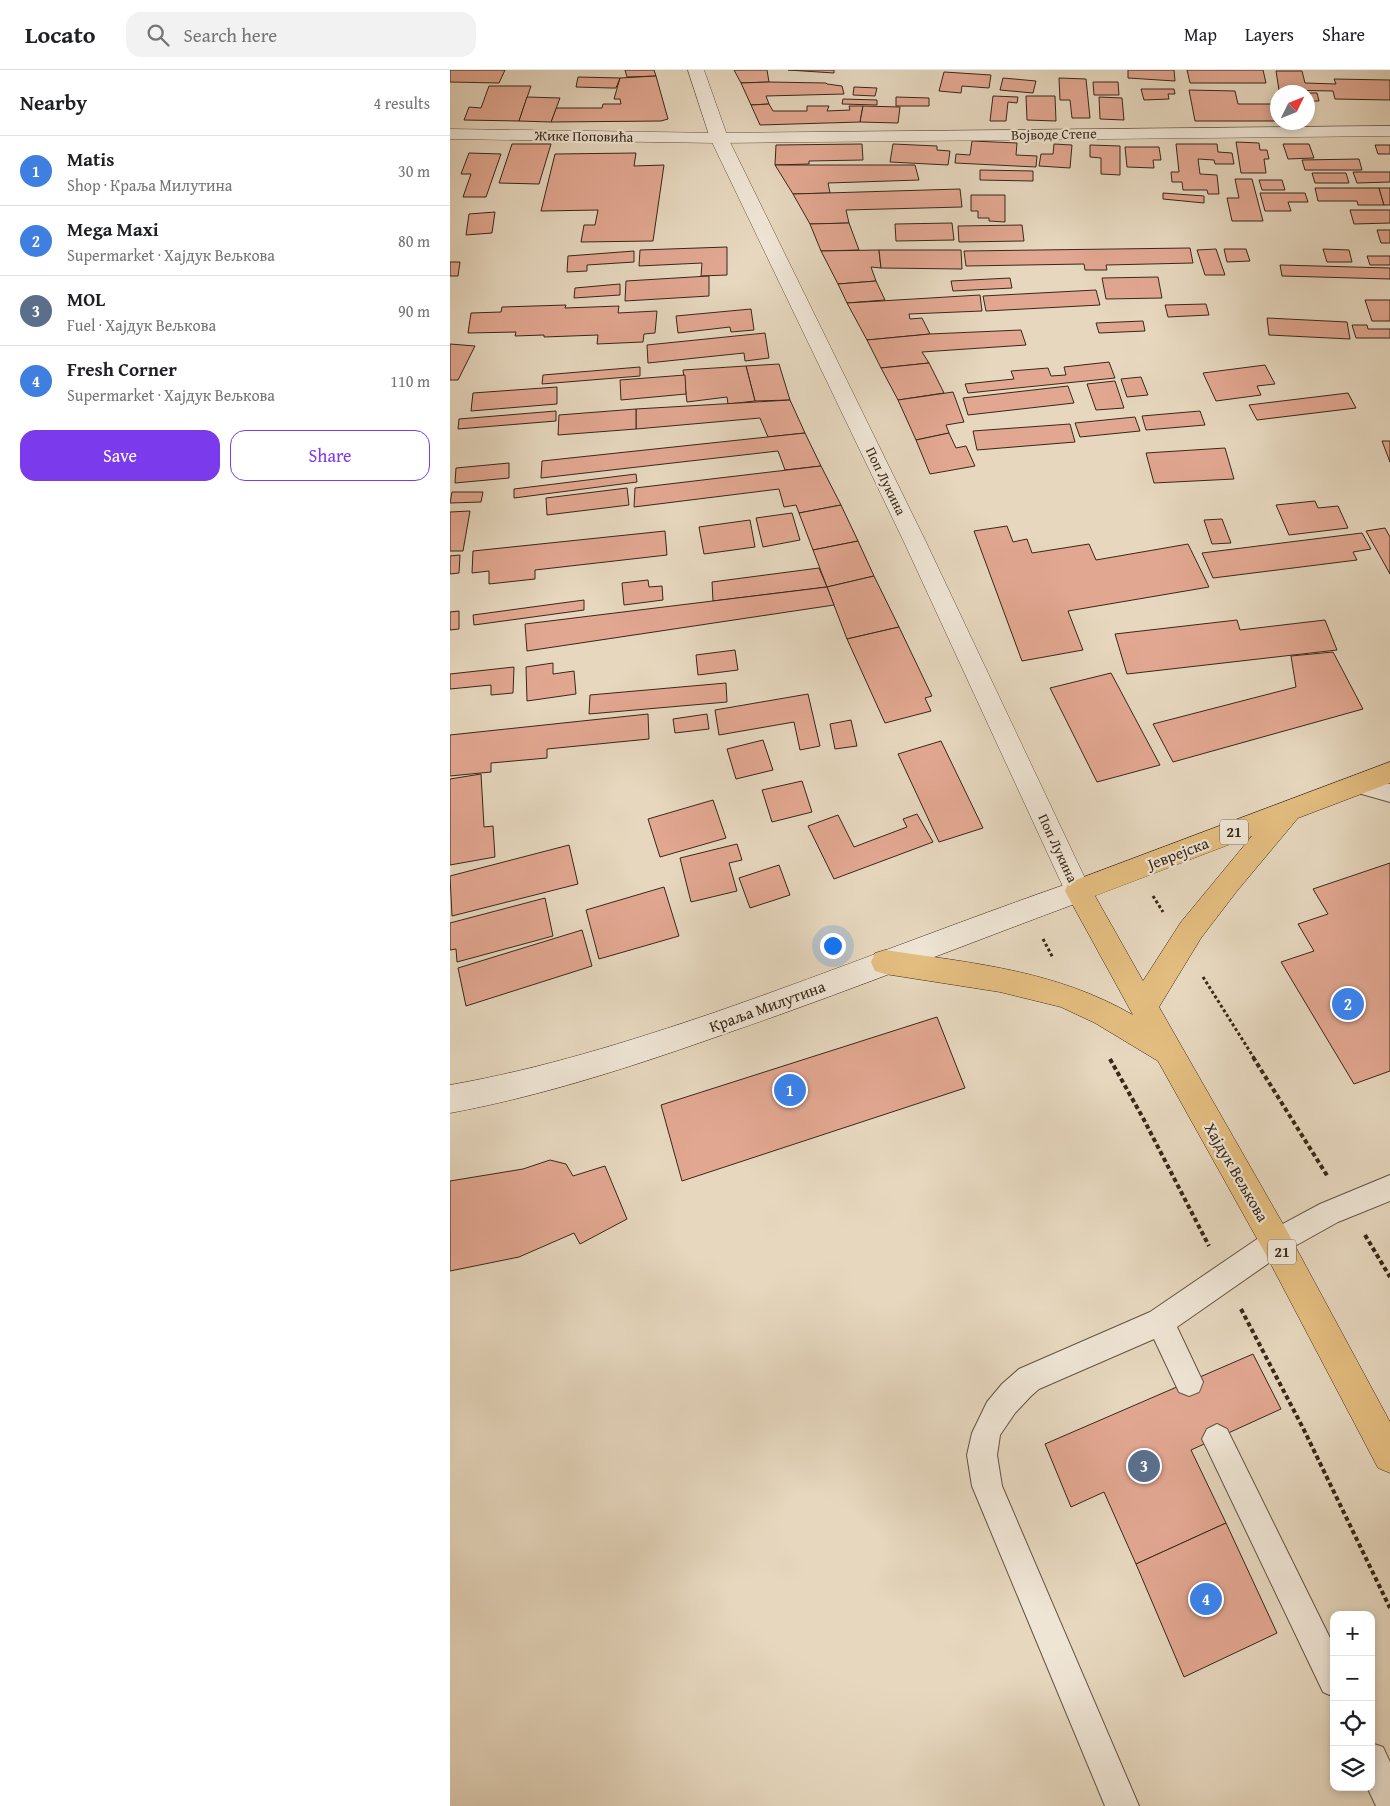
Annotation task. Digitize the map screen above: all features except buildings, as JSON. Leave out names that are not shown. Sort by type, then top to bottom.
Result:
[{"type":"main road","name":"Јеврејска","points":[[1078,891],[1390,772]]},
{"type":"main road","points":[[1144,1007],[1155,984],[1181,942],[1235,872],[1289,812]]},
{"type":"main road","name":"Хајдук Вељкова","points":[[1078,891],[1276,1242],[1390,1456]]},
{"type":"main road","points":[[885,962],[1009,982],[1065,996],[1101,1013],[1169,1052]]},
{"type":"street","name":"Поп Лукина","points":[[696,70],[719,138],[915,542],[1078,891]]},
{"type":"street","name":"Војводе Степе","points":[[719,138],[1390,131]]},
{"type":"street","name":"Жике Поповића","points":[[450,134],[719,138]]},
{"type":"street","name":"Краља Милутина","points":[[450,1099],[556,1075],[645,1050],[787,1001],[885,962],[1078,891]]},
{"type":"lane","points":[[1359,785],[1390,793]]},
{"type":"lane","points":[[1122,1806],[987,1486],[982,1455],[986,1432],[1014,1391],[1029,1380],[1160,1322],[1276,1242],[1346,1206],[1390,1188]]},
{"type":"lane","points":[[1160,1322],[1189,1382]]},
{"type":"lane","points":[[1217,1439],[1330,1673]]},
{"type":"lane","points":[[1375,1767],[1390,1798]]},
{"type":"path","points":[[1136,869],[1390,1277]]},
{"type":"place","name":"Mega Maxi","points":[[1348,1004]]},
{"type":"place","name":"Matis","points":[[790,1090]]},
{"type":"place","name":"MOL","points":[[1144,1466]]},
{"type":"place","name":"Fresh Corner","points":[[1206,1599]]}]
